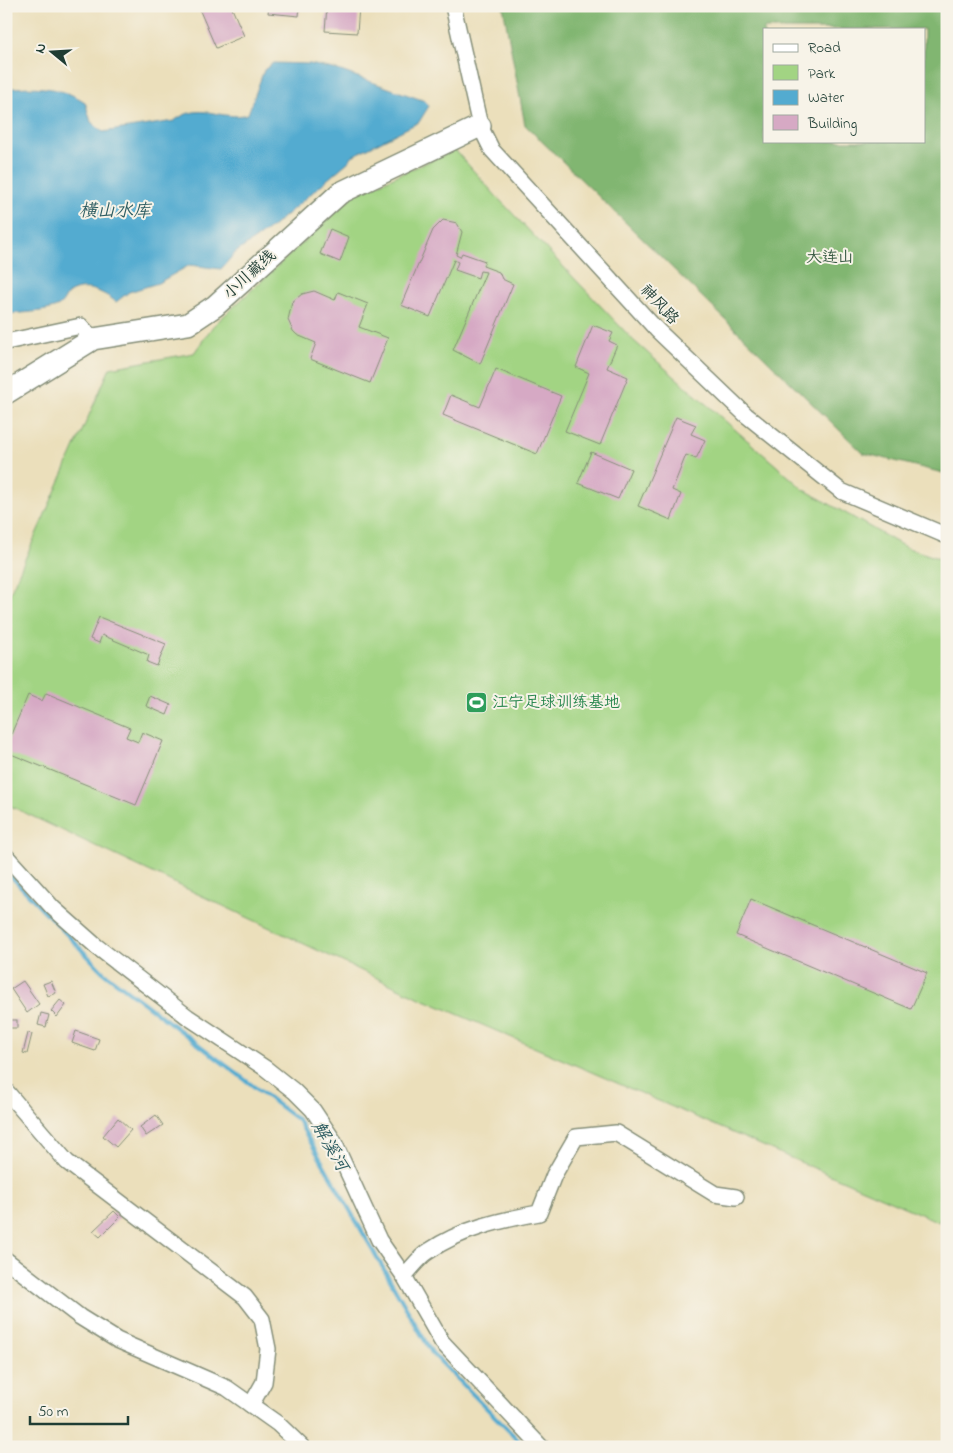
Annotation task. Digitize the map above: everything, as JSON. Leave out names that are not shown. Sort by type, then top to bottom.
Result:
[{"type":"street","name":"神风路","points":[[453,6],[480,126],[492,150],[657,330],[746,415],[841,491],[947,536]]},
{"type":"street","name":"小川藏线","points":[[6,393],[94,339],[188,324],[216,306],[340,193],[480,126]]},
{"type":"street","points":[[6,342],[81,326],[94,339]]},
{"type":"street","points":[[6,856],[52,908],[96,946],[188,1017],[265,1068],[294,1091],[313,1110],[333,1140],[379,1240],[404,1276],[442,1342],[541,1447]]},
{"type":"street","points":[[6,1091],[67,1162],[246,1297],[262,1319],[268,1349],[264,1382],[251,1405]]},
{"type":"street","points":[[404,1276],[428,1251],[460,1234],[509,1219],[539,1213],[554,1175],[576,1137],[616,1132],[715,1194],[736,1198]]},
{"type":"street","points":[[6,1260],[80,1317],[117,1340],[227,1388],[278,1424],[302,1447]]},
{"type":"green space","name":"大连山","points":[[503,6],[947,6],[947,474],[863,453],[525,125]]},
{"type":"green space","name":"江宁足球训练基地","points":[[455,150],[496,196],[634,341],[803,489],[905,547],[947,561],[947,1202],[939,1222],[413,995],[6,804],[6,602],[110,368],[194,353],[213,326],[355,194]]},
{"type":"water","name":"横山水库","points":[[273,63],[310,64],[338,70],[425,101],[429,106],[419,122],[352,156],[349,161],[272,227],[235,253],[221,269],[190,265],[158,283],[129,292],[116,302],[100,292],[81,289],[69,293],[61,304],[50,309],[6,314],[6,89],[37,87],[67,93],[85,102],[91,122],[103,132],[174,121],[193,112],[229,116],[248,114],[264,70]]},
{"type":"building","points":[[212,6],[231,6],[244,36],[216,48],[200,11]]},
{"type":"building","points":[[269,6],[300,6],[299,16],[268,13]]},
{"type":"building","points":[[327,6],[359,6],[357,33],[325,31]]},
{"type":"building","points":[[443,220],[457,223],[462,232],[456,255],[460,257],[462,253],[485,261],[483,266],[499,272],[502,279],[513,284],[480,364],[453,350],[486,272],[480,271],[478,278],[455,270],[458,262],[454,260],[430,317],[401,305],[433,230]]},
{"type":"building","points":[[330,229],[349,237],[340,262],[320,254]]},
{"type":"building","points":[[314,291],[335,300],[338,292],[368,304],[359,327],[388,338],[370,383],[310,359],[316,343],[297,335],[288,320],[292,302],[302,294]]},
{"type":"building","points":[[593,325],[613,333],[609,341],[617,345],[607,368],[628,377],[600,445],[565,431],[589,373],[576,367]]},
{"type":"building","points":[[496,369],[561,396],[537,454],[443,415],[451,395],[480,407]]},
{"type":"building","points":[[676,417],[696,425],[691,434],[705,440],[696,459],[686,455],[672,490],[681,494],[671,520],[638,506]]},
{"type":"building","points":[[591,452],[631,469],[618,499],[578,483]]},
{"type":"building","points":[[99,617],[166,644],[157,666],[147,662],[149,655],[102,635],[99,643],[90,639]]},
{"type":"building","points":[[46,693],[130,728],[126,737],[138,742],[142,732],[163,741],[136,805],[6,752],[6,746],[28,695],[42,701]]},
{"type":"building","points":[[150,696],[171,705],[167,715],[146,706]]},
{"type":"building","points":[[751,899],[927,973],[911,1009],[736,935]]},
{"type":"building","points":[[23,981],[39,1004],[27,1013],[11,989]]},
{"type":"building","points":[[51,981],[56,993],[48,996],[43,984]]},
{"type":"building","points":[[60,1000],[66,1005],[57,1017],[51,1011]]},
{"type":"building","points":[[41,1013],[49,1015],[46,1027],[38,1025]]},
{"type":"building","points":[[6,1020],[17,1020],[17,1028],[6,1028]]},
{"type":"building","points":[[76,1031],[99,1039],[95,1051],[72,1043]]},
{"type":"building","points":[[28,1033],[32,1034],[27,1054],[23,1053]]},
{"type":"building","points":[[156,1115],[163,1125],[146,1136],[140,1127]]},
{"type":"building","points":[[118,1118],[131,1130],[116,1147],[103,1136]]},
{"type":"building","points":[[114,1211],[120,1217],[100,1237],[93,1231]]},
{"type":"waterway","name":"解溪河","points":[[6,871],[103,972],[298,1120],[432,1353],[525,1447]]},
{"type":"place","name":"江宁足球训练基地","points":[[476,703]]}]
